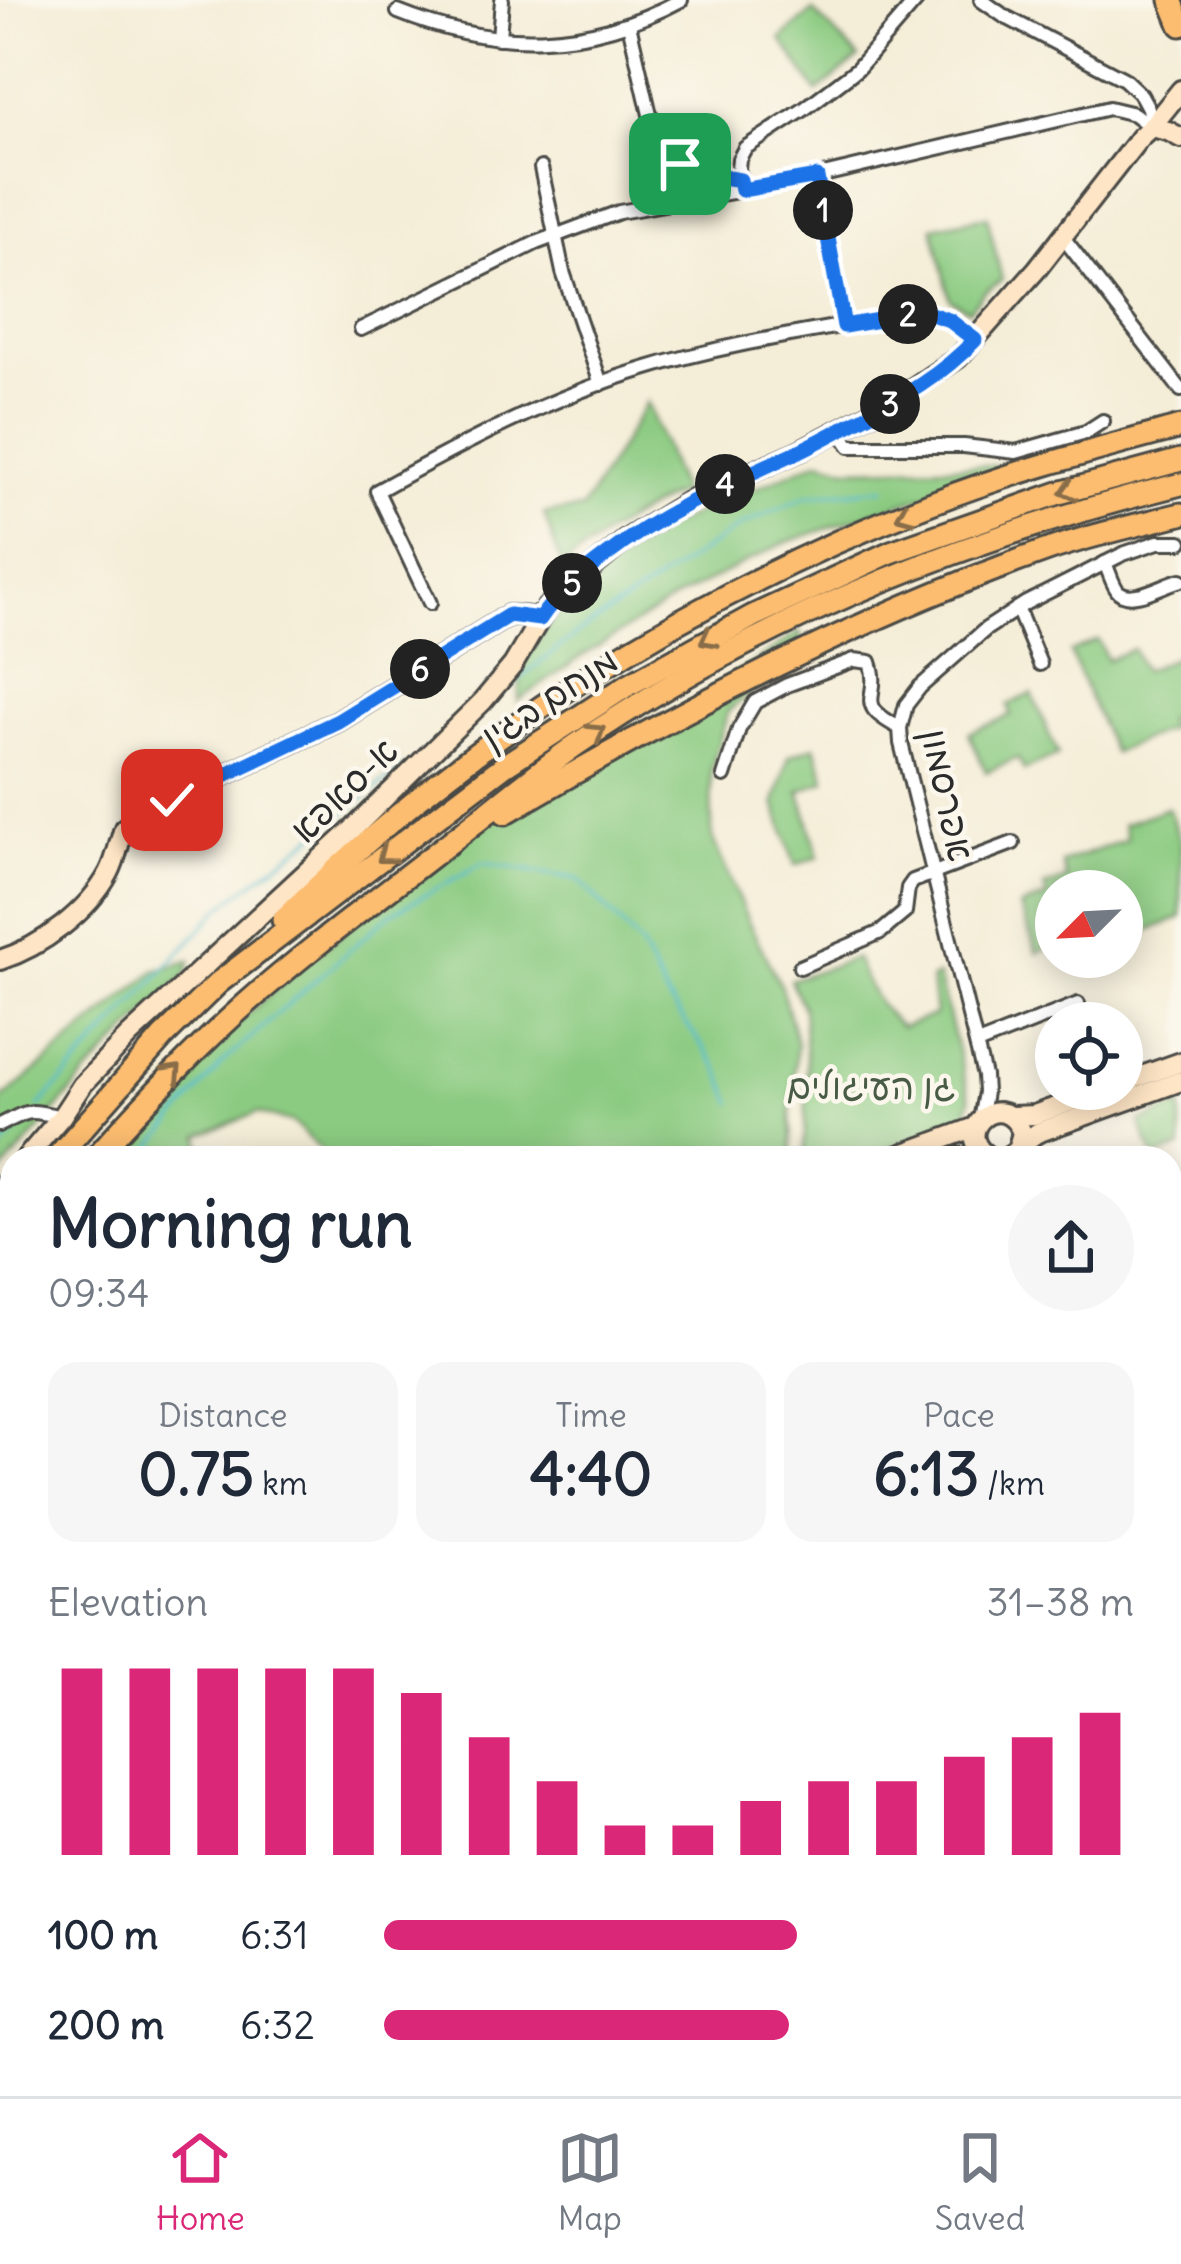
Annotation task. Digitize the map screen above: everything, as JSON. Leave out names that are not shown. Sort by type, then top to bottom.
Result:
[{"type":"highway","points":[[1171,0],[1181,25]]},
{"type":"highway","points":[[218,983],[405,808],[616,658],[721,599],[928,504],[1181,427]]},
{"type":"highway","name":"מנחם בגין","points":[[67,1146],[218,983],[562,726],[687,650],[891,552],[1059,493],[1181,460]]},
{"type":"highway","name":"מנחם בגין","points":[[105,1146],[245,1005],[577,744],[740,648],[899,574],[1077,513],[1181,484]]},
{"type":"highway","points":[[437,853],[663,724],[878,616],[1052,549],[1181,514]]},
{"type":"street","points":[[499,38],[502,0]]},
{"type":"street","points":[[398,11],[445,29],[499,38],[558,40],[629,24],[681,0]]},
{"type":"street","points":[[741,185],[739,158],[745,148],[857,69],[917,0]]},
{"type":"street","points":[[981,0],[1124,79],[1141,95],[1151,128]]},
{"type":"street","points":[[629,24],[654,132],[662,146],[680,164],[741,185]]},
{"type":"street","name":"א-סאפא","points":[[36,1146],[82,1085],[129,1036],[483,701],[548,607],[593,566],[658,519],[908,394],[958,358],[1181,90]]},
{"type":"street","points":[[361,329],[556,236],[619,212],[741,185],[811,178],[1109,108],[1134,114],[1151,128],[1181,138]]},
{"type":"street","points":[[541,168],[562,272],[601,384]]},
{"type":"street","points":[[811,178],[844,326]]},
{"type":"street","points":[[1062,236],[1181,390]]},
{"type":"street","points":[[430,603],[377,490],[494,430],[638,370],[844,326],[925,312],[949,320],[975,340]]},
{"type":"street","points":[[839,430],[850,446],[964,446],[1016,452],[1086,432],[1103,421]]},
{"type":"street","name":"אפרסמון","points":[[978,1123],[984,1076],[901,743],[905,705],[986,628],[1017,608],[1157,542],[1181,542]]},
{"type":"street","points":[[1105,563],[1118,591],[1126,596],[1181,580]]},
{"type":"street","points":[[1017,608],[1040,664]]},
{"type":"street","points":[[0,960],[56,930],[91,899],[110,871],[124,828],[338,721],[509,615],[540,619]]},
{"type":"street","points":[[724,776],[739,728],[755,702],[854,660],[870,662],[873,669],[872,709],[900,728]]},
{"type":"street","points":[[800,967],[890,927],[905,912],[913,881],[1013,842]]},
{"type":"street","points":[[976,1044],[1035,1021]]},
{"type":"street","points":[[1143,1076],[1181,1062]]},
{"type":"street","name":"אפרסמון","points":[[984,1076],[1009,1115]]},
{"type":"street","points":[[1022,1146],[1037,1133],[1181,1081]]},
{"type":"street","points":[[0,1125],[34,1110],[61,1117]]},
{"type":"street","points":[[921,1146],[978,1123],[992,1112],[1034,1115],[1048,1110]]},
{"type":"street","points":[[1009,1115],[1020,1126],[1016,1146]]},
{"type":"street","points":[[978,1123],[978,1146]]},
{"type":"green space","points":[[813,11],[859,58],[817,92],[781,39]]},
{"type":"green space","points":[[987,216],[1002,280],[969,310],[950,299],[933,227]]},
{"type":"green space","points":[[647,402],[681,492],[634,516],[562,567],[544,514],[582,509]]},
{"type":"green space","points":[[820,460],[848,468],[1015,465],[784,543],[678,597],[518,701],[522,664],[547,626],[592,580],[662,529]]},
{"type":"green space","points":[[800,632],[805,661],[769,677],[728,711],[711,770],[712,837],[781,987],[797,1044],[792,1146],[317,1146],[292,1122],[257,1113],[200,1135],[201,1146],[118,1146],[185,1069],[311,958],[573,745],[677,712]]},
{"type":"green space","points":[[1098,640],[1107,660],[1133,649],[1143,671],[1181,655],[1181,713],[1166,720],[1170,728],[1113,753],[1070,652]]},
{"type":"green space","points":[[1032,694],[1058,755],[1024,770],[1018,758],[986,772],[969,733],[1011,715],[1008,705]]},
{"type":"green space","points":[[815,746],[826,780],[800,791],[819,857],[795,865],[775,803],[789,756]]},
{"type":"green space","points":[[1168,808],[1181,842],[1181,918],[1143,932],[1143,870],[1064,870],[1062,863],[1127,839],[1123,824]]},
{"type":"green space","points":[[1035,901],[1035,948],[1020,907]]},
{"type":"green space","name":"גן העיגולים","points":[[856,958],[874,996],[901,1027],[935,1015],[931,979],[938,976],[970,1099],[966,1116],[956,1125],[893,1146],[804,1146],[803,1008],[790,980]]},
{"type":"green space","points":[[190,961],[187,974],[89,1072],[25,1146],[0,1146],[0,1101],[155,971]]},
{"type":"green space","points":[[1181,1106],[1181,1146],[1149,1146],[1140,1122]]},
{"type":"waterway","points":[[502,692],[577,634],[742,525],[807,496],[885,488]]},
{"type":"waterway","points":[[39,1107],[221,907],[404,767]]},
{"type":"waterway","points":[[153,1146],[222,1063],[390,914],[483,863],[578,879],[640,945],[666,996],[718,1067],[733,1103]]},
{"type":"waterway","points":[[4,1146],[28,1119]]},
{"type":"route","points":[[172,800],[338,721],[509,615],[540,619],[593,566],[647,526],[694,498],[797,452],[908,394],[975,340],[949,320],[925,312],[844,326],[817,177],[742,190],[740,180],[680,164]]}]
